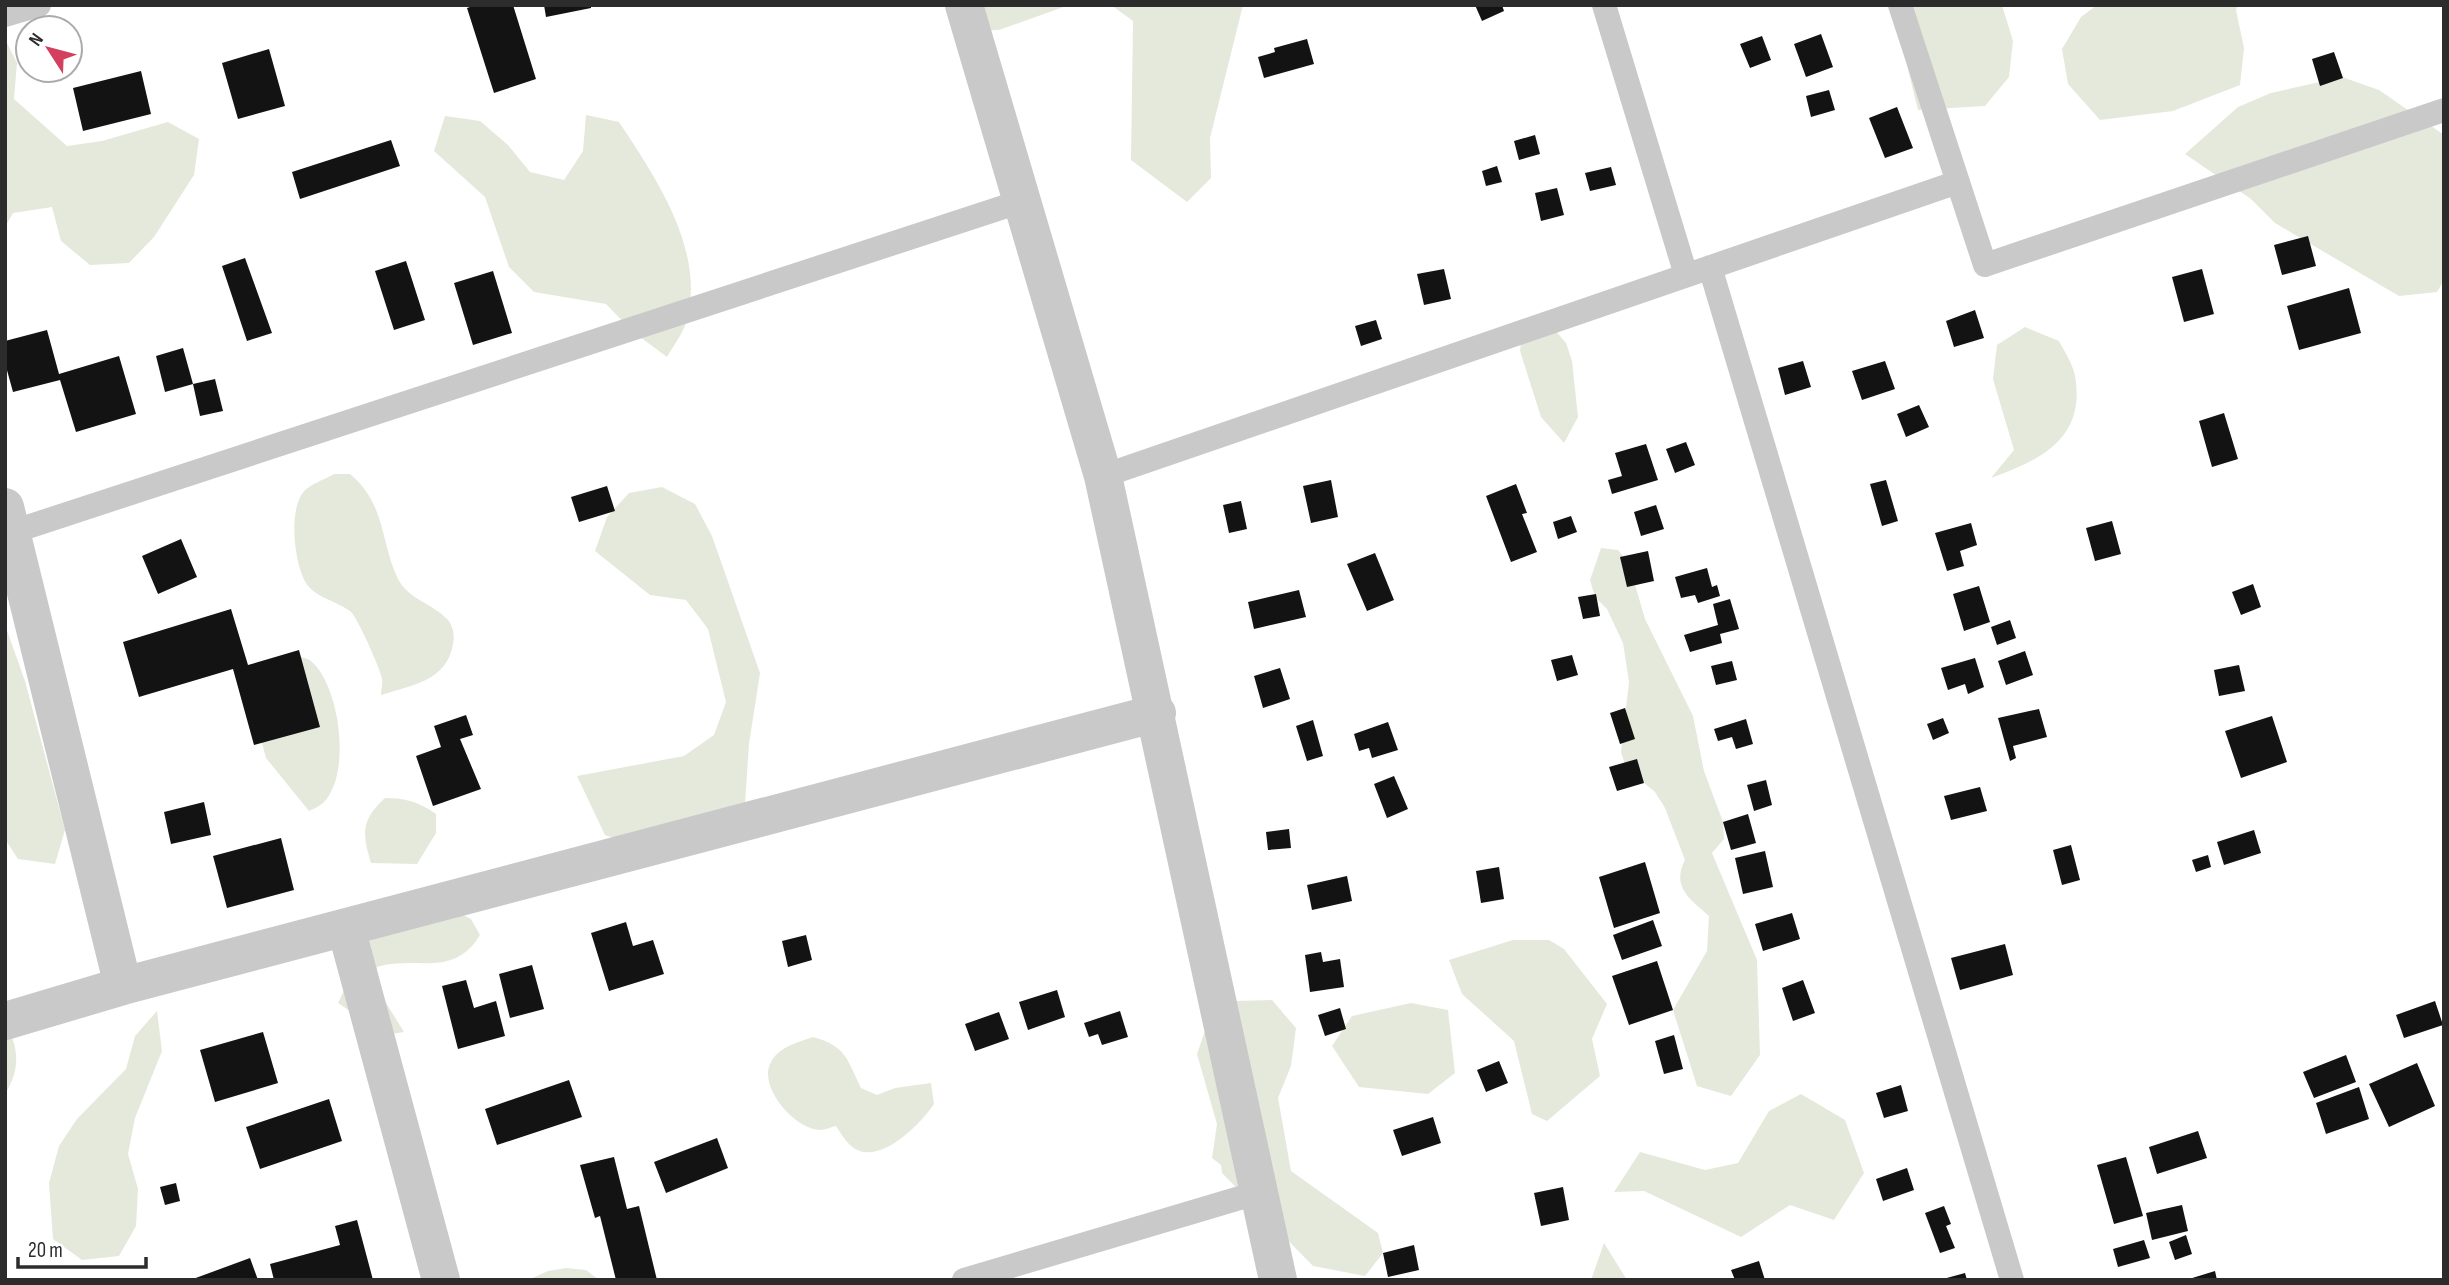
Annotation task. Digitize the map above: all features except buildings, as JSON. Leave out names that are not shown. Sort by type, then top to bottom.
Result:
[{"type":"street","points":[[964,5],[1103,476],[1157,713],[1278,1280]]},
{"type":"street","points":[[8,520],[123,986]]},
{"type":"street","points":[[5,1021],[123,986],[1157,713]]},
{"type":"street","points":[[346,928],[442,1280]]},
{"type":"lane","points":[[5,15],[39,5]]},
{"type":"lane","points":[[1604,5],[1686,275]]},
{"type":"lane","points":[[1899,5],[1985,265],[2444,110]]},
{"type":"lane","points":[[1103,476],[1958,182]]},
{"type":"lane","points":[[8,520],[1022,201]]},
{"type":"lane","points":[[1710,267],[2012,1280]]},
{"type":"lane","points":[[964,1280],[1260,1192]]},
{"type":"shaded area","points":[[950,5],[1069,5],[999,30],[963,31]]},
{"type":"shaded area","points":[[1111,5],[1243,5],[1210,138],[1211,178],[1187,202],[1131,160],[1133,21]]},
{"type":"shaded area","points":[[1892,5],[2002,5],[2013,41],[2009,77],[1985,106],[1918,110]]},
{"type":"shaded area","points":[[2097,5],[2238,5],[2236,10],[2244,48],[2240,85],[2173,111],[2100,120],[2068,84],[2062,49],[2081,17]]},
{"type":"shaded area","points":[[5,39],[14,57],[14,99],[67,146],[102,141],[168,122],[199,139],[194,175],[154,237],[129,263],[90,265],[61,241],[52,207],[13,213],[5,227]]},
{"type":"shaded area","points":[[2342,77],[2379,90],[2444,135],[2444,280],[2437,292],[2399,296],[2275,223],[2251,199],[2185,154],[2238,107],[2271,93]]},
{"type":"shaded area","points":[[586,115],[619,122],[662,191],[684,243],[690,270],[691,296],[686,323],[667,357],[632,331],[606,304],[534,292],[509,267],[485,197],[434,151],[445,116],[480,121],[508,145],[530,172],[564,180],[583,151]]},
{"type":"shaded area","points":[[2025,327],[2059,341],[2075,376],[2077,397],[2074,416],[2056,444],[2027,463],[1991,478],[2014,450],[1993,379],[1997,345]]},
{"type":"shaded area","points":[[1554,329],[1566,343],[1572,361],[1578,417],[1564,443],[1541,417],[1520,351],[1522,333]]},
{"type":"shaded area","points":[[334,474],[350,474],[362,486],[376,510],[398,579],[414,597],[447,619],[453,631],[454,641],[449,656],[436,674],[416,684],[381,695],[381,674],[354,616],[346,608],[310,588],[298,563],[294,525],[298,502],[308,488]]},
{"type":"shaded area","points":[[662,487],[695,504],[712,536],[760,673],[749,744],[744,818],[641,849],[605,835],[577,776],[684,756],[714,735],[726,702],[708,629],[686,600],[650,595],[595,551],[607,517],[629,493]]},
{"type":"shaded area","points":[[1601,548],[1618,550],[1629,564],[1645,619],[1693,716],[1704,771],[1723,822],[1724,839],[1712,853],[1757,960],[1760,1055],[1731,1096],[1697,1086],[1673,1010],[1707,951],[1709,916],[1689,898],[1681,885],[1681,869],[1685,860],[1665,808],[1655,792],[1626,768],[1621,752],[1629,682],[1623,643],[1607,609],[1595,597],[1590,580]]},
{"type":"shaded area","points":[[5,625],[25,681],[65,830],[55,864],[18,859],[5,839]]},
{"type":"shaded area","points":[[292,656],[310,660],[322,674],[330,691],[339,731],[340,753],[332,790],[323,803],[309,811],[266,758],[261,739]]},
{"type":"shaded area","points":[[385,798],[412,802],[436,814],[436,833],[417,864],[371,863],[366,843],[366,828],[371,813]]},
{"type":"shaded area","points":[[440,903],[471,919],[480,935],[469,949],[446,961],[377,967],[375,985],[404,1032],[385,1035],[338,1003],[376,923]]},
{"type":"shaded area","points":[[1513,940],[1549,940],[1564,949],[1607,1004],[1592,1039],[1600,1076],[1547,1121],[1532,1114],[1514,1041],[1462,994],[1449,960]]},
{"type":"shaded area","points":[[1272,1000],[1296,1028],[1291,1066],[1278,1098],[1291,1171],[1378,1233],[1383,1253],[1365,1276],[1313,1266],[1222,1173],[1221,1165],[1212,1158],[1217,1124],[1197,1054],[1208,1022],[1235,1001]]},
{"type":"shaded area","points":[[1411,1003],[1448,1010],[1455,1073],[1428,1094],[1359,1087],[1332,1046],[1352,1016]]},
{"type":"shaded area","points":[[157,1011],[162,1051],[135,1118],[128,1154],[138,1189],[136,1226],[119,1256],[82,1260],[53,1239],[49,1183],[59,1146],[77,1119],[126,1069],[135,1036]]},
{"type":"shaded area","points":[[5,1022],[15,1049],[16,1067],[5,1094]]},
{"type":"shaded area","points":[[813,1037],[839,1049],[861,1088],[877,1095],[895,1088],[931,1083],[934,1104],[908,1133],[884,1149],[871,1152],[860,1151],[849,1144],[836,1126],[820,1130],[800,1123],[781,1105],[774,1094],[768,1072],[771,1062],[779,1052]]},
{"type":"shaded area","points":[[1801,1094],[1845,1120],[1864,1173],[1834,1220],[1790,1205],[1741,1237],[1644,1191],[1614,1192],[1640,1152],[1705,1170],[1738,1163],[1769,1111]]},
{"type":"shaded area","points":[[1604,1243],[1627,1280],[1591,1280]]},
{"type":"shaded area","points":[[566,1268],[586,1270],[599,1280],[528,1280],[548,1271]]}]
